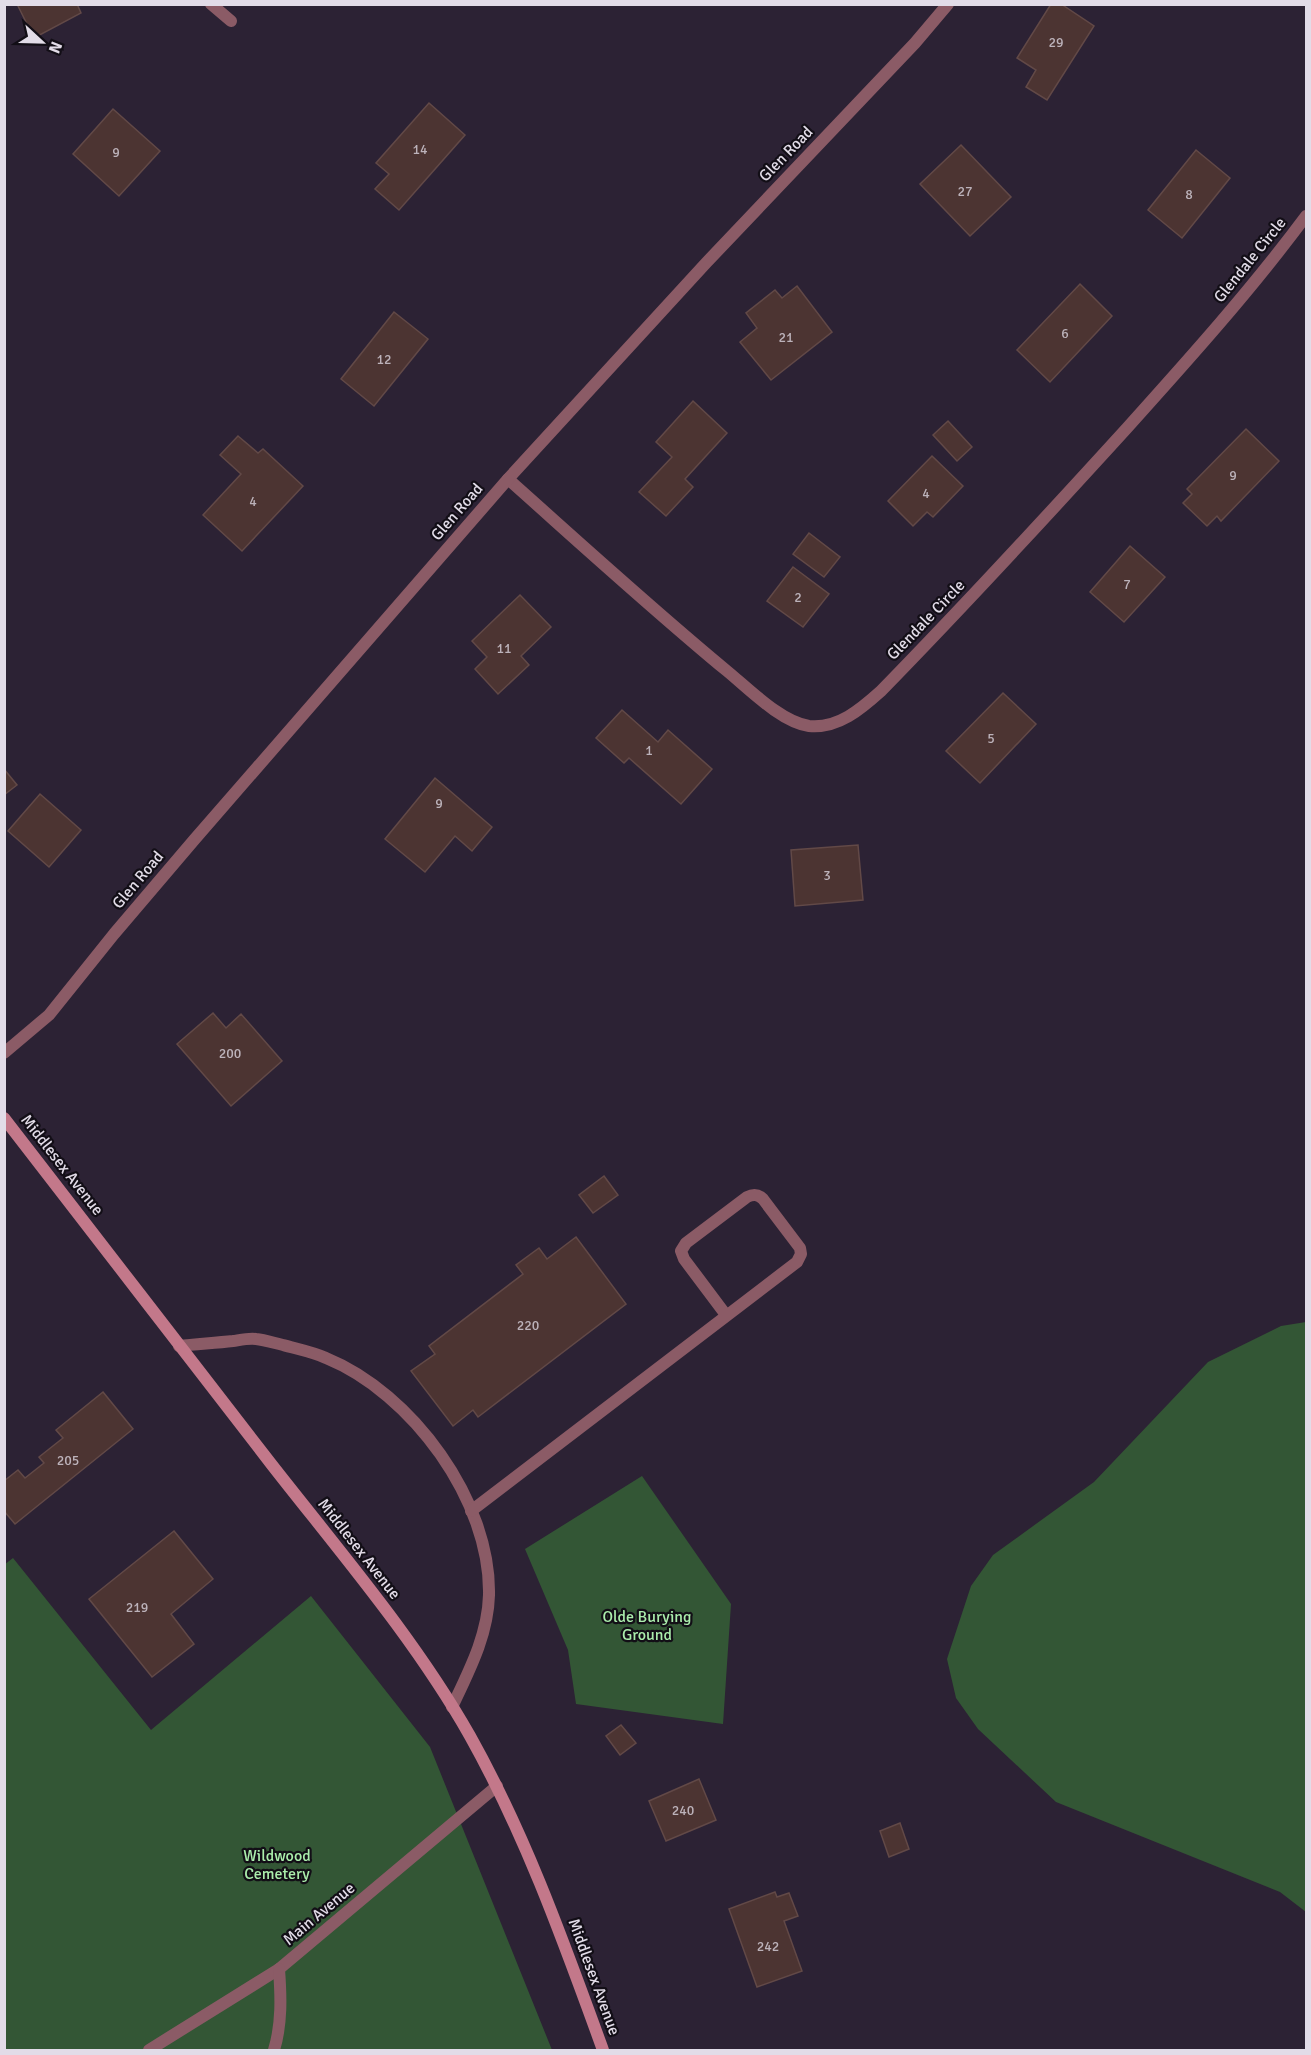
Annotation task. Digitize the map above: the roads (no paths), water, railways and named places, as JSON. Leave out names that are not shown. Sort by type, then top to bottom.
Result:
[{"type":"main road","name":"Middlesex Avenue","points":[[4,1118],[178,1346],[390,1616],[430,1672],[497,1786],[544,1890],[603,2050]]},
{"type":"street","points":[[211,4],[231,21]]},
{"type":"street","name":"Glen Road","points":[[4,1053],[50,1015],[114,934],[194,840],[508,479],[706,263],[915,43],[948,4]]},
{"type":"street","name":"Glendale Circle","points":[[508,479],[678,631],[771,707],[801,724],[818,726],[833,724],[853,714],[881,692],[1052,511],[1165,386],[1264,270],[1306,216]]},
{"type":"street","points":[[471,1511],[797,1262],[801,1254],[798,1246],[763,1198],[758,1195],[752,1194],[747,1197],[686,1243],[681,1251],[684,1259],[726,1315]]},
{"type":"street","points":[[178,1346],[255,1339],[326,1358],[351,1371],[387,1396],[418,1425],[452,1472],[471,1511],[484,1553],[489,1594],[486,1622],[478,1651],[452,1707]]},
{"type":"street","name":"Main Avenue","points":[[149,2050],[279,1969],[497,1786]]},
{"type":"street","points":[[274,2050],[278,2037],[281,2005],[279,1969]]},
{"type":"park label","name":"Olde Burying Ground","points":[[647,1626]]},
{"type":"park label","name":"Wildwood Cemetery","points":[[277,1865]]}]
